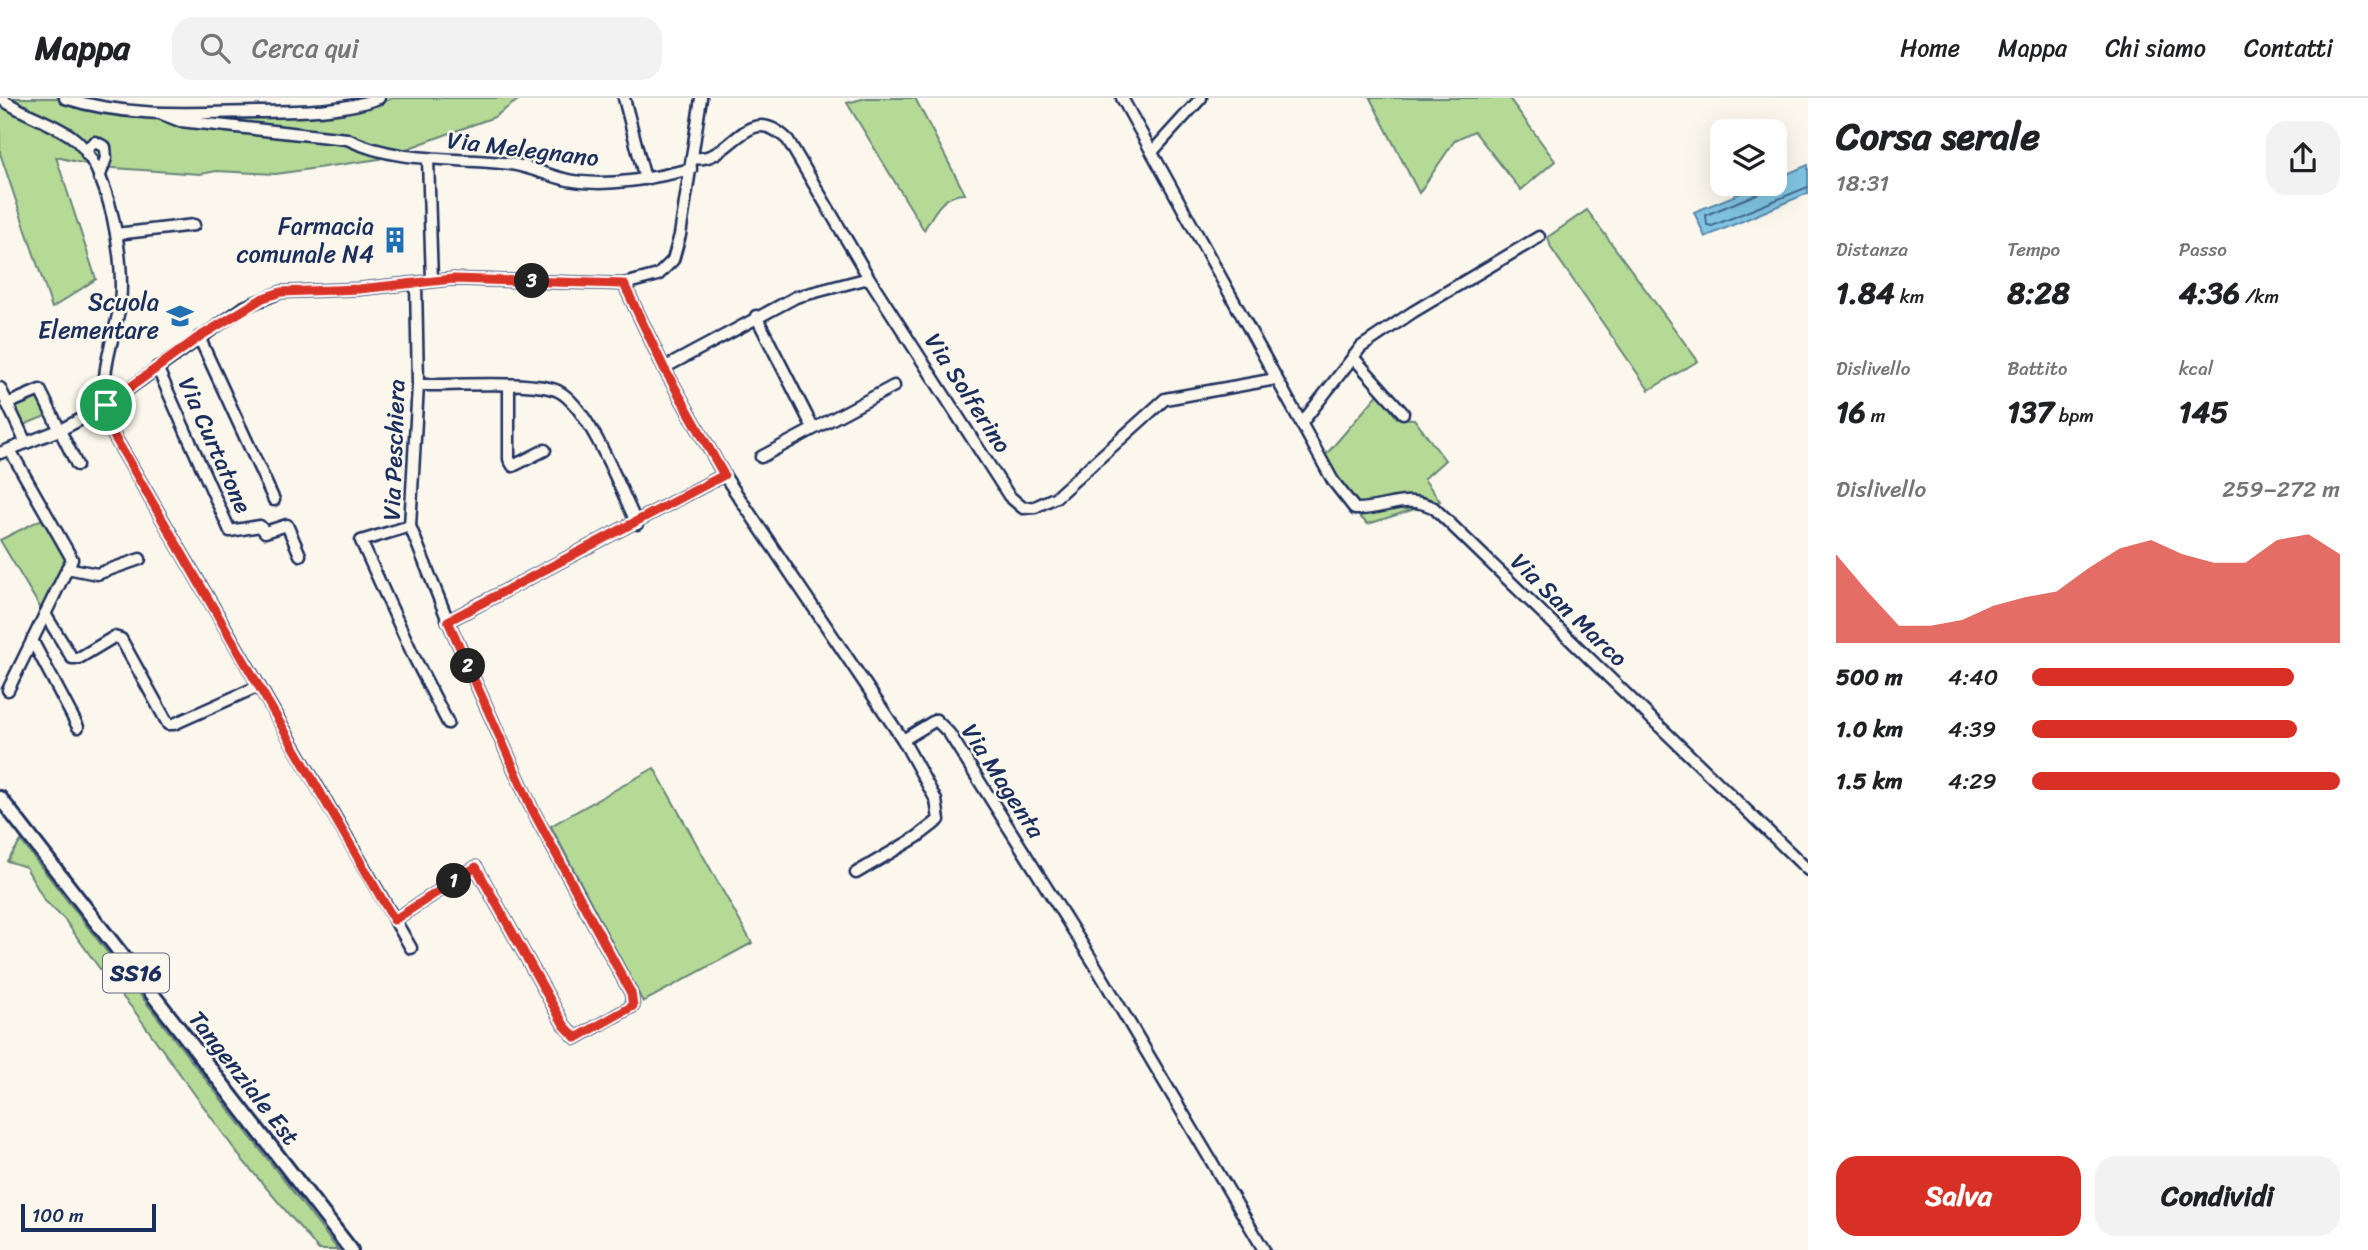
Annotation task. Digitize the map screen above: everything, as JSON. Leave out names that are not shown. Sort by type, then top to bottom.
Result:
[{"type":"main road","name":"Tangenziale Est","points":[[0,798],[351,1250]]},
{"type":"street","points":[[0,98],[19,111],[72,136],[87,155],[99,178],[116,234],[122,267],[119,308],[103,390],[103,407],[259,686],[411,948]]},
{"type":"street","points":[[65,98],[82,104],[162,114],[302,110],[379,98]]},
{"type":"street","points":[[624,98],[645,179]]},
{"type":"street","name":"Via Curtatone","points":[[5,451],[58,430],[103,407],[244,307],[281,292],[432,280],[494,279],[624,284],[650,279],[664,271],[673,260],[691,170],[701,98]]},
{"type":"street","name":"Via San Marco","points":[[1122,98],[1333,481],[1354,509],[1376,510],[1398,502],[1419,500],[1434,508],[1808,870]]},
{"type":"street","points":[[1152,152],[1201,98]]},
{"type":"street","points":[[162,114],[180,121],[347,139],[367,148],[428,159]]},
{"type":"street","name":"Via Solferino","points":[[693,158],[710,155],[748,127],[765,123],[775,125],[788,140],[869,278],[1009,496],[1023,508],[1035,507],[1056,497],[1165,399],[1276,379]]},
{"type":"street","points":[[87,155],[88,147],[95,142],[105,147],[106,158],[99,178]]},
{"type":"street","name":"Via Melegnano","points":[[432,280],[428,159],[512,164],[570,181],[645,179],[691,170]]},
{"type":"street","points":[[116,234],[194,225]]},
{"type":"street","points":[[1301,424],[1361,347],[1413,312],[1539,237]]},
{"type":"street","points":[[664,368],[756,316],[796,297],[869,278]]},
{"type":"street","name":"Via Peschiera","points":[[394,920],[476,867],[564,1025],[576,1038],[633,1006],[631,993],[532,809],[448,621],[410,526],[418,385],[416,283]]},
{"type":"street","points":[[624,284],[664,368],[724,475],[903,740],[936,800],[939,820],[917,837],[856,873]]},
{"type":"street","points":[[756,316],[813,428]]},
{"type":"street","name":"Via Curtatone","points":[[199,337],[274,500]]},
{"type":"street","points":[[1353,357],[1403,413]]},
{"type":"street","name":"Via Curtatone","points":[[157,367],[230,531],[260,526],[265,532],[288,525],[300,555]]},
{"type":"street","points":[[418,385],[546,387],[564,395],[576,405],[637,524]]},
{"type":"street","points":[[509,386],[509,459],[513,466],[545,450]]},
{"type":"street","points":[[761,457],[894,386]]},
{"type":"street","points":[[0,388],[26,443]]},
{"type":"street","points":[[7,404],[40,390],[77,465]]},
{"type":"street","points":[[5,451],[72,559],[8,690]]},
{"type":"street","points":[[448,621],[637,524],[724,475]]},
{"type":"street","points":[[410,526],[361,541],[414,657],[448,723]]},
{"type":"street","points":[[67,568],[97,574],[140,559]]},
{"type":"street","points":[[45,614],[72,657],[79,658],[114,637],[121,639],[168,724],[259,686]]},
{"type":"street","points":[[32,640],[78,727]]},
{"type":"street","name":"Via Magenta","points":[[903,740],[936,720],[949,733],[1092,960],[1264,1250]]},
{"type":"green space","points":[[0,98],[65,98],[141,112],[266,114],[377,104],[392,98],[521,98],[494,117],[379,159],[276,174],[217,171],[200,174],[99,167],[56,157],[96,279],[52,308],[0,153]]},
{"type":"green space","points":[[866,98],[915,98],[965,194],[950,197],[945,201],[935,211],[924,230],[847,103]]},
{"type":"green space","points":[[1370,98],[1509,98],[1555,161],[1521,190],[1474,131],[1455,140],[1419,193]]},
{"type":"green space","points":[[1587,210],[1698,361],[1649,390],[1551,248],[1548,237]]},
{"type":"green space","points":[[1379,393],[1397,418],[1414,419],[1445,460],[1424,479],[1440,501],[1368,524],[1351,509],[1324,457]]},
{"type":"green space","points":[[39,397],[48,415],[21,426],[14,408]]},
{"type":"green space","points":[[42,519],[66,560],[41,609],[0,540]]},
{"type":"green space","points":[[654,768],[752,943],[643,1002],[551,826]]},
{"type":"green space","points":[[21,841],[338,1250],[319,1250],[240,1157],[133,1009],[105,976],[64,919],[44,900],[26,867],[7,861]]},
{"type":"water","points":[[1808,165],[1808,193],[1705,237],[1694,212],[1733,196],[1787,196],[1787,174]]},
{"type":"place","name":"Farmacia comunale N4","points":[[395,240]]},
{"type":"place","name":"Scuola Elementare","points":[[180,316]]},
{"type":"route","points":[[453,279],[624,284],[664,368],[724,475],[637,524],[448,621],[532,809],[631,993],[633,1006],[576,1038],[564,1025],[476,867],[394,920],[99,410],[106,405],[244,307],[281,292],[359,289],[453,279]]}]
